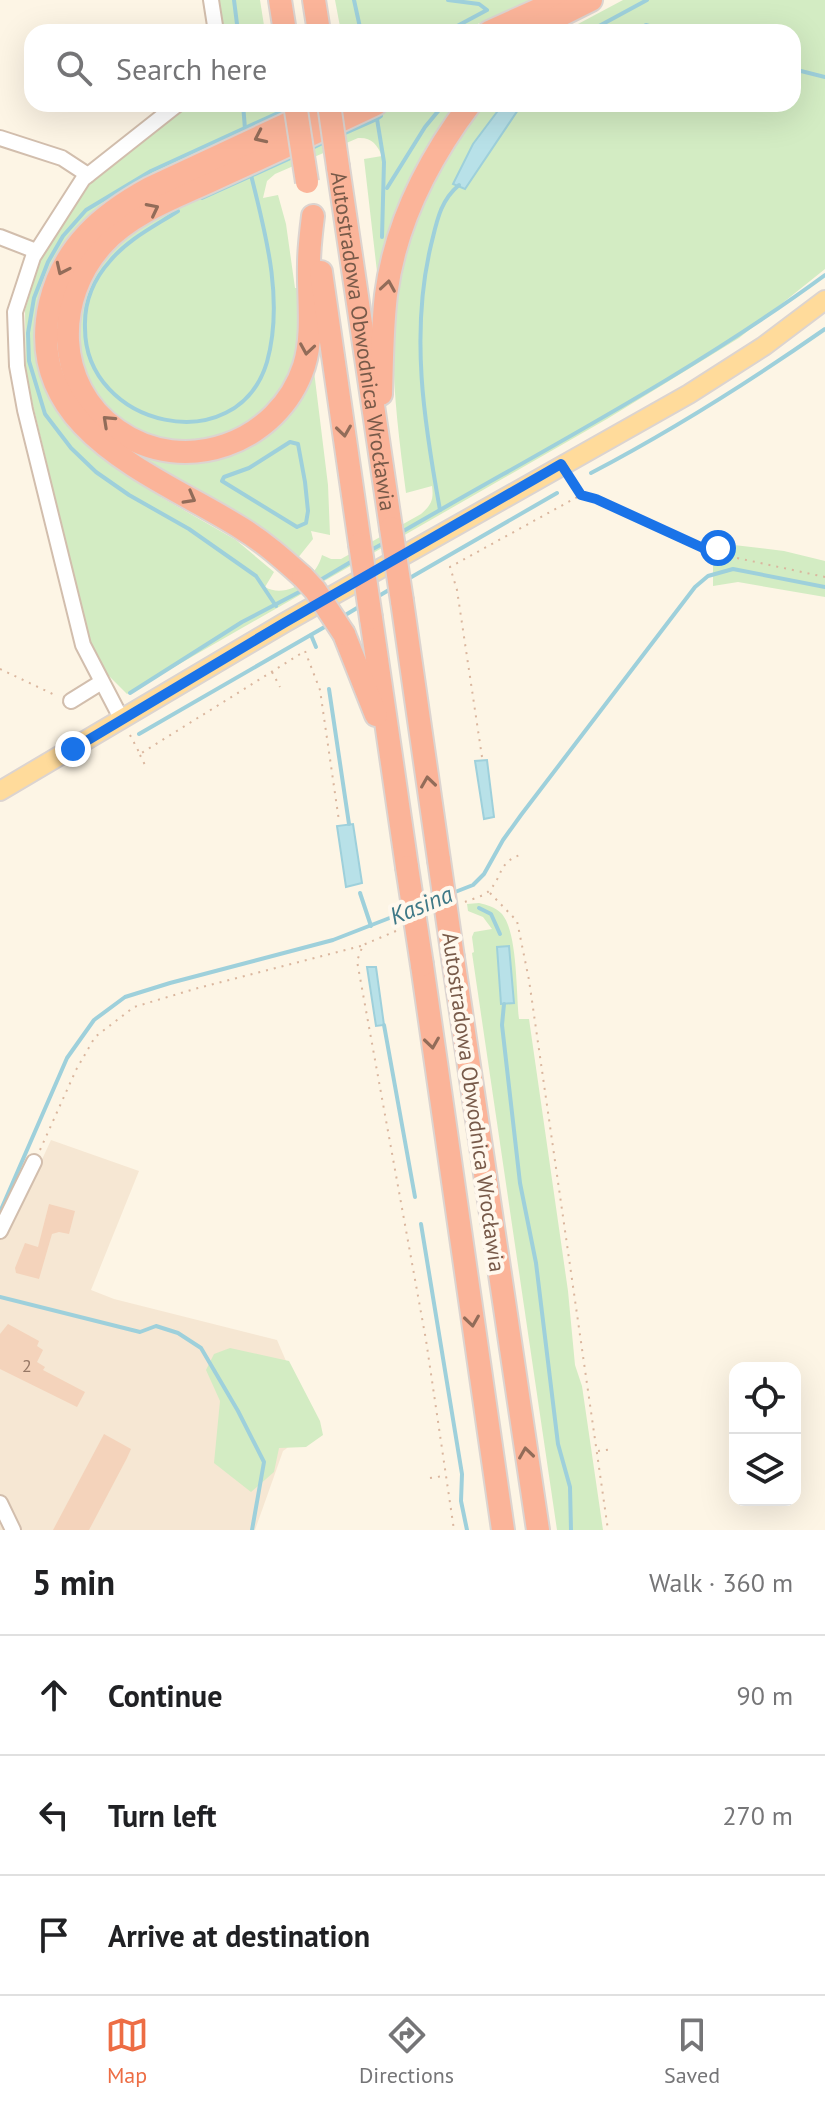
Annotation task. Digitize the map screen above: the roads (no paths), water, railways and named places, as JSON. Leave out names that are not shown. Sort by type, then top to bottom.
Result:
[{"type":"highway","points":[[280,0],[284,24]]},
{"type":"highway","points":[[314,0],[318,24]]},
{"type":"highway","points":[[507,24],[560,0]]},
{"type":"highway","points":[[543,24],[591,0]]},
{"type":"highway","points":[[568,24],[609,0]]},
{"type":"highway","name":"Autostradowa Obwodnica Wrocławia","points":[[296,112],[503,1530]]},
{"type":"highway","points":[[313,112],[150,188],[94,226],[75,247],[59,274],[48,310],[48,346],[54,377],[70,410],[85,429],[123,460],[270,547],[315,590],[344,634],[389,749]]},
{"type":"highway","name":"Autostradowa Obwodnica Wrocławia","points":[[331,112],[538,1530]]},
{"type":"highway","points":[[313,216],[308,261],[310,319],[305,364],[288,399],[277,413],[244,438],[217,449],[198,452],[178,452],[142,444],[107,422],[76,379],[69,353],[67,319],[71,298],[81,275],[106,241],[145,213],[359,112]]},
{"type":"highway","points":[[380,447],[386,295],[392,261],[416,193],[433,159],[465,112]]},
{"type":"main road","points":[[0,791],[295,616],[689,394],[764,346],[825,300]]},
{"type":"street","points":[[211,0],[215,24]]},
{"type":"street","points":[[122,720],[100,683],[83,645],[25,410],[17,366],[15,312],[36,251],[88,175],[168,112]]},
{"type":"street","points":[[0,138],[62,158],[88,175]]},
{"type":"street","points":[[0,237],[36,251]]},
{"type":"street","points":[[71,701],[100,683]]},
{"type":"street","points":[[0,1231],[34,1162]]},
{"type":"street","points":[[0,1503],[13,1530]]},
{"type":"water","points":[[497,112],[517,112],[465,189],[453,184],[473,144]]},
{"type":"water","points":[[487,760],[494,817],[484,819],[475,761]]},
{"type":"water","points":[[353,824],[362,883],[346,887],[337,826]]},
{"type":"water","points":[[509,946],[514,1003],[501,1004],[497,947]]},
{"type":"water","points":[[367,967],[376,967],[384,1025],[376,1026]]},
{"type":"waterway","points":[[234,0],[237,24]]},
{"type":"waterway","points":[[354,0],[359,24]]},
{"type":"waterway","points":[[448,0],[479,4],[487,10],[461,24]]},
{"type":"waterway","points":[[603,24],[647,0]]},
{"type":"waterway","points":[[801,71],[825,77]]},
{"type":"waterway","points":[[244,112],[245,129]]},
{"type":"waterway","points":[[276,606],[256,576],[189,529],[129,495],[96,472],[71,448],[45,414],[29,361],[28,333],[34,298],[48,262],[63,236],[86,210],[151,171],[280,112]]},
{"type":"waterway","points":[[387,188],[437,112]]},
{"type":"waterway","points":[[381,116],[377,119],[384,162],[382,237]]},
{"type":"waterway","points":[[343,134],[377,119]]},
{"type":"waterway","points":[[310,149],[327,141]]},
{"type":"waterway","points":[[202,198],[295,156]]},
{"type":"waterway","points":[[178,211],[133,239],[104,268],[88,301],[85,328],[92,362],[109,389],[135,409],[165,420],[196,421],[226,413],[251,393],[267,362],[274,315],[271,268],[251,175]]},
{"type":"waterway","points":[[440,510],[425,411],[421,311],[437,220],[447,198],[459,185]]},
{"type":"waterway","points":[[400,533],[670,378],[825,275]]},
{"type":"waterway","points":[[591,473],[710,405],[825,329]]},
{"type":"waterway","points":[[290,442],[298,444],[308,511],[306,523],[297,527],[222,481],[224,477],[249,468],[290,442]]},
{"type":"waterway","points":[[408,579],[557,493]]},
{"type":"waterway","points":[[369,551],[386,542]]},
{"type":"waterway","points":[[317,582],[354,560]]},
{"type":"waterway","name":"Kasina","points":[[450,894],[473,885],[484,874],[521,815],[695,587],[708,576],[733,569],[825,587]]},
{"type":"waterway","points":[[377,597],[394,587]]},
{"type":"waterway","points":[[130,693],[242,622],[303,590]]},
{"type":"waterway","points":[[342,617],[362,605]]},
{"type":"waterway","points":[[139,734],[328,625]]},
{"type":"waterway","points":[[311,635],[316,647]]},
{"type":"waterway","points":[[329,689],[349,824]]},
{"type":"waterway","points":[[360,893],[371,926]]},
{"type":"waterway","name":"Kasina","points":[[420,906],[438,899]]},
{"type":"waterway","points":[[479,908],[491,914],[500,934]]},
{"type":"waterway","name":"Kasina","points":[[0,1212],[67,1058],[94,1020],[125,997],[333,940],[405,912]]},
{"type":"waterway","points":[[504,1004],[502,1025],[520,1183],[536,1263],[558,1444],[570,1487],[571,1530]]},
{"type":"waterway","points":[[384,1025],[415,1197]]},
{"type":"waterway","points":[[421,1224],[462,1474],[461,1501],[467,1530]]},
{"type":"waterway","points":[[0,1297],[140,1332],[156,1326],[178,1333],[201,1348],[264,1462],[252,1530]]}]
